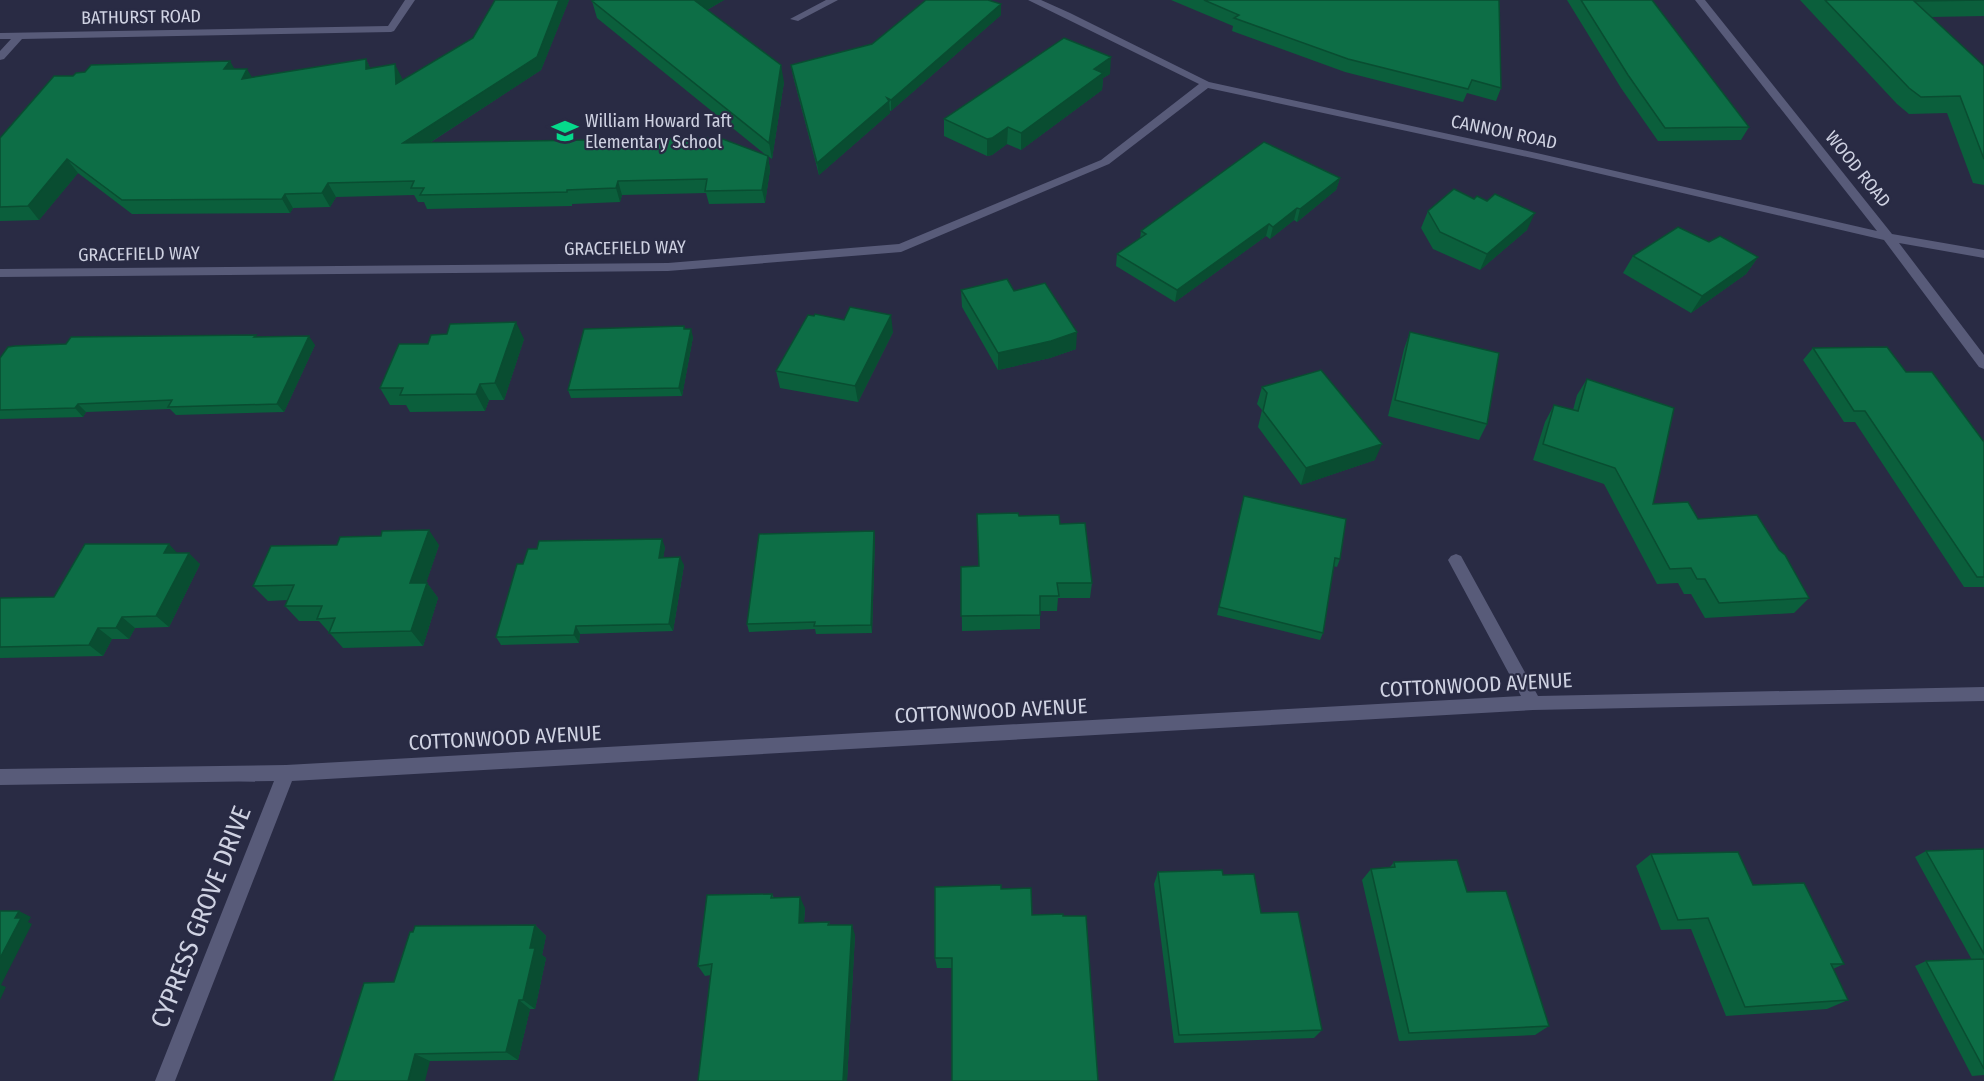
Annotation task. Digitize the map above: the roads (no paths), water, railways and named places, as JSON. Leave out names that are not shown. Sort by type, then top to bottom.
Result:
[{"type":"street","name":"BATHURST ROAD","points":[[0,36],[391,29],[410,0]]},
{"type":"street","points":[[795,19],[833,0]]},
{"type":"street","name":"CANNON ROAD","points":[[1033,0],[1206,84],[1541,157],[1888,237],[1984,254]]},
{"type":"street","name":"WOOD ROAD","points":[[1700,0],[1888,237],[1984,364]]},
{"type":"street","points":[[0,57],[19,36]]},
{"type":"street","name":"GRACEFIELD WAY","points":[[0,273],[668,267],[901,248],[1105,162],[1206,84]]},
{"type":"street","points":[[1456,560],[1533,703]]},
{"type":"street","name":"COTTONWOOD AVENUE","points":[[0,777],[286,773],[1533,703],[1984,694]]},
{"type":"street","name":"CYPRESS GROVE DRIVE","points":[[165,1081],[286,773]]},
{"type":"place","name":"William Howard Taft Elementary School","points":[[565,131]]}]
